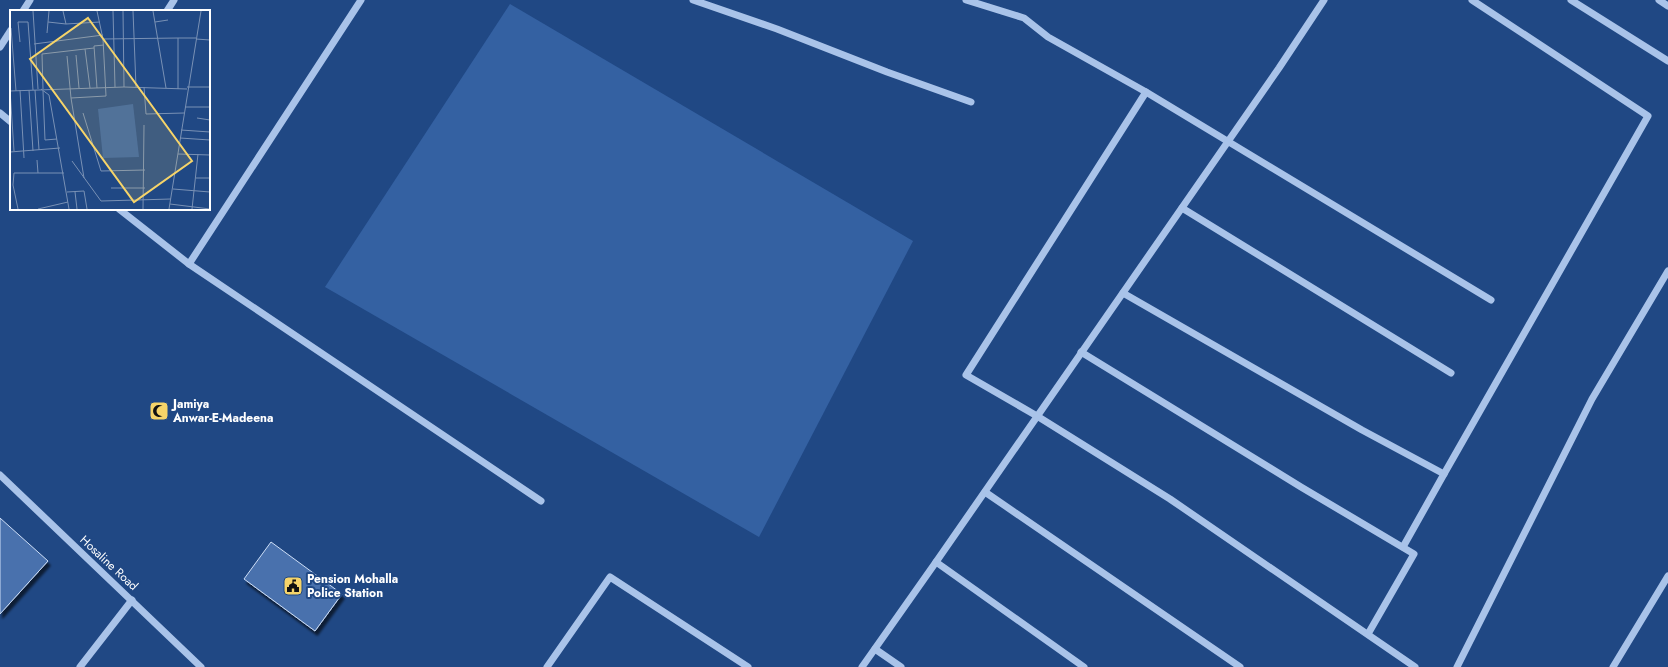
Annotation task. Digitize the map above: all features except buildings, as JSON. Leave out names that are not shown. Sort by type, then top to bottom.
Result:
[{"type":"street","points":[[24,10],[30,0]]},
{"type":"street","points":[[168,10],[174,0]]},
{"type":"street","points":[[189,264],[360,0]]},
{"type":"street","points":[[693,0],[777,29],[887,72],[971,102]]},
{"type":"street","points":[[966,0],[1024,18],[1048,37],[1229,140],[1491,300]]},
{"type":"street","points":[[862,667],[1279,68],[1324,0]]},
{"type":"street","points":[[1403,548],[1648,116],[1472,0]]},
{"type":"street","points":[[1571,0],[1668,61]]},
{"type":"street","points":[[1659,0],[1668,6]]},
{"type":"street","points":[[0,47],[10,32]]},
{"type":"street","points":[[1146,92],[966,374],[1037,416],[1170,499],[1416,667]]},
{"type":"street","points":[[0,113],[10,121]]},
{"type":"street","points":[[1182,208],[1451,372]]},
{"type":"street","points":[[120,210],[189,264],[541,501]]},
{"type":"street","points":[[1457,667],[1592,399],[1668,271]]},
{"type":"street","points":[[1123,293],[1362,430],[1444,474]]},
{"type":"street","points":[[1081,352],[1294,483],[1414,554],[1368,634]]},
{"type":"street","name":"Hosaline Road","points":[[0,475],[202,667]]},
{"type":"street","points":[[985,492],[1240,667]]},
{"type":"street","points":[[936,562],[1084,667]]},
{"type":"street","points":[[1612,667],[1668,576]]},
{"type":"street","points":[[547,667],[610,577],[748,667]]},
{"type":"street","points":[[80,667],[132,600]]},
{"type":"street","points":[[875,649],[902,667]]},
{"type":"shaded area","points":[[510,4],[913,241],[759,537],[325,287]]},
{"type":"place","name":"Jamiya Anwar-E-Madeena","points":[[159,411]]},
{"type":"place","name":"Pension Mohalla Police Station","points":[[293,586]]}]
